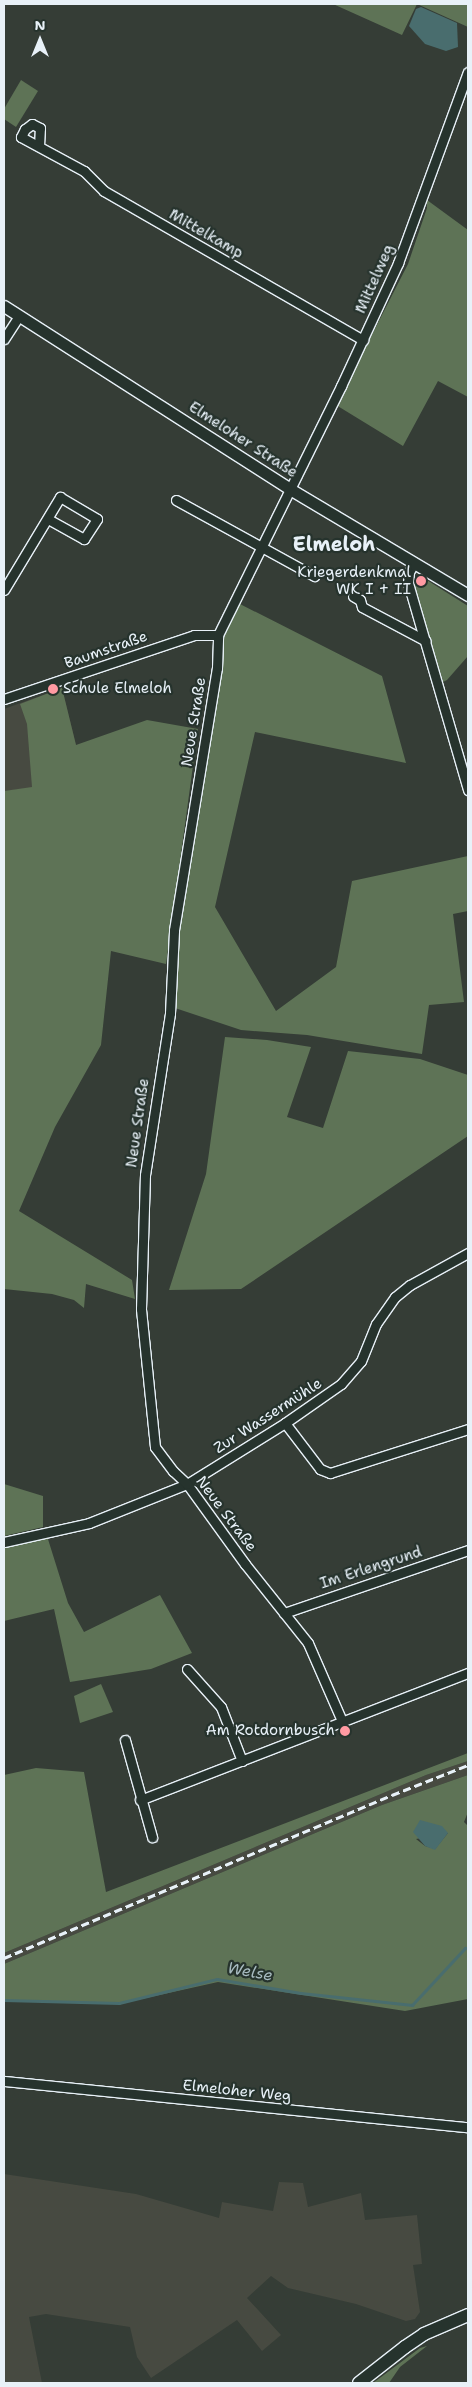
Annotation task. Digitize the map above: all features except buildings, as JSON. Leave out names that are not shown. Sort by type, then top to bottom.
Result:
[{"type":"main road","points":[[359,2383],[424,2334],[468,2315]]},
{"type":"street","name":"Mittelweg","points":[[290,489],[398,263],[468,72]]},
{"type":"street","name":"Mittelkamp","points":[[39,146],[84,171],[104,191],[362,340]]},
{"type":"street","name":"Elmeloher Straße","points":[[4,306],[290,489],[468,595]]},
{"type":"street","points":[[4,339],[19,316]]},
{"type":"street","name":"Neue Straße","points":[[290,489],[218,635],[217,668],[174,930],[170,1013],[145,1175],[140,1282],[155,1447],[173,1471],[187,1484],[308,1642],[342,1721]]},
{"type":"street","points":[[4,590],[60,497],[97,518],[84,539],[48,519]]},
{"type":"street","points":[[176,500],[314,576]]},
{"type":"street","points":[[414,563],[409,572],[408,583],[468,790]]},
{"type":"street","points":[[353,596],[360,600],[362,607],[426,641]]},
{"type":"street","name":"Baumstraße","points":[[4,698],[194,635],[218,635]]},
{"type":"street","name":"Zur Wassermühle","points":[[4,1542],[89,1523],[187,1484],[285,1423],[351,1375],[361,1361],[376,1324],[395,1297],[410,1285],[468,1253]]},
{"type":"street","points":[[285,1423],[320,1468],[330,1473],[468,1428]]},
{"type":"street","name":"Im Erlengrund","points":[[284,1613],[468,1550]]},
{"type":"street","points":[[187,1669],[221,1707],[242,1761]]},
{"type":"street","points":[[140,1800],[468,1673]]},
{"type":"street","points":[[125,1740],[140,1800],[152,1837]]},
{"type":"street","name":"Elmeloher Weg","points":[[4,2081],[468,2127]]},
{"type":"shaded area","points":[[62,688],[76,745],[32,788],[4,791],[4,709]]},
{"type":"shaded area","points":[[468,1761],[468,1775],[382,1805],[4,1964],[4,1953],[426,1775]]},
{"type":"shaded area","points":[[4,2174],[136,2194],[219,2218],[222,2202],[273,2211],[279,2182],[303,2183],[308,2207],[361,2193],[365,2220],[417,2215],[422,2264],[413,2265],[420,2312],[415,2319],[406,2321],[356,2304],[288,2288],[271,2276],[247,2298],[281,2335],[262,2351],[237,2320],[151,2378],[137,2357],[130,2327],[46,2314],[29,2317],[42,2383],[4,2383]]},
{"type":"green space","points":[[333,4],[417,4],[402,35]]},
{"type":"green space","points":[[417,4],[468,4],[468,27]]},
{"type":"green space","points":[[21,80],[38,91],[16,127],[4,119],[4,109]]},
{"type":"green space","points":[[427,200],[468,230],[468,397],[438,381],[403,446],[336,405],[408,264],[427,208]]},
{"type":"green space","points":[[422,577],[468,606],[468,656],[443,682],[414,584]]},
{"type":"green space","points":[[238,603],[382,676],[406,763],[255,732],[215,907],[276,1011],[336,967],[352,881],[468,856],[468,911],[453,914],[464,1002],[429,1005],[422,1054],[307,1035],[241,1030],[175,1008],[177,933],[224,633]]},
{"type":"green space","points":[[62,688],[76,745],[147,720],[198,729],[166,964],[111,951],[101,1045],[55,1127],[19,1211],[132,1280],[135,1299],[86,1284],[84,1308],[74,1300],[52,1294],[4,1289],[4,791],[32,787],[27,724],[20,704]]},
{"type":"green space","points":[[225,1037],[267,1040],[311,1047],[287,1117],[323,1128],[348,1051],[420,1059],[468,1075],[468,1136],[241,1289],[169,1290],[206,1174]]},
{"type":"green space","points":[[4,1484],[43,1496],[43,1527],[4,1536]]},
{"type":"green space","points":[[47,1536],[68,1603],[84,1632],[160,1595],[192,1653],[151,1669],[70,1682],[54,1609],[4,1621],[4,1546]]},
{"type":"green space","points":[[101,1684],[113,1712],[80,1723],[74,1696]]},
{"type":"green space","points":[[468,1753],[468,1761],[426,1775],[4,1953],[4,1775],[36,1768],[84,1772],[106,1892]]},
{"type":"green space","points":[[468,1775],[468,1812],[464,1822],[468,1826],[468,1999],[405,2011],[218,1982],[119,2004],[4,2001],[4,1964],[382,1805]],"holes":[[[448,1833],[435,1849],[425,1846],[416,1839]]]},
{"type":"green space","points":[[427,2346],[400,2367],[389,2383],[373,2383],[420,2348]]},
{"type":"water","points":[[421,7],[457,23],[458,47],[446,51],[425,44],[409,26],[416,9]]},
{"type":"water","points":[[420,1820],[442,1826],[448,1833],[435,1850],[425,1846],[413,1832]]},
{"type":"waterway","name":"Welse","points":[[4,2000],[119,2003],[217,1979],[301,1993],[412,2005],[465,1948],[468,1948]]},
{"type":"railway","points":[[4,1958],[468,1765]]},
{"type":"place","name":"Kriegerdenkmal WK I + II","points":[[421,581]]},
{"type":"place","name":"Schule Elmeloh","points":[[53,689]]},
{"type":"place","name":"Am Rotdornbusch","points":[[345,1731]]},
{"type":"district","name":"Elmeloh","points":[[334,544]]}]
